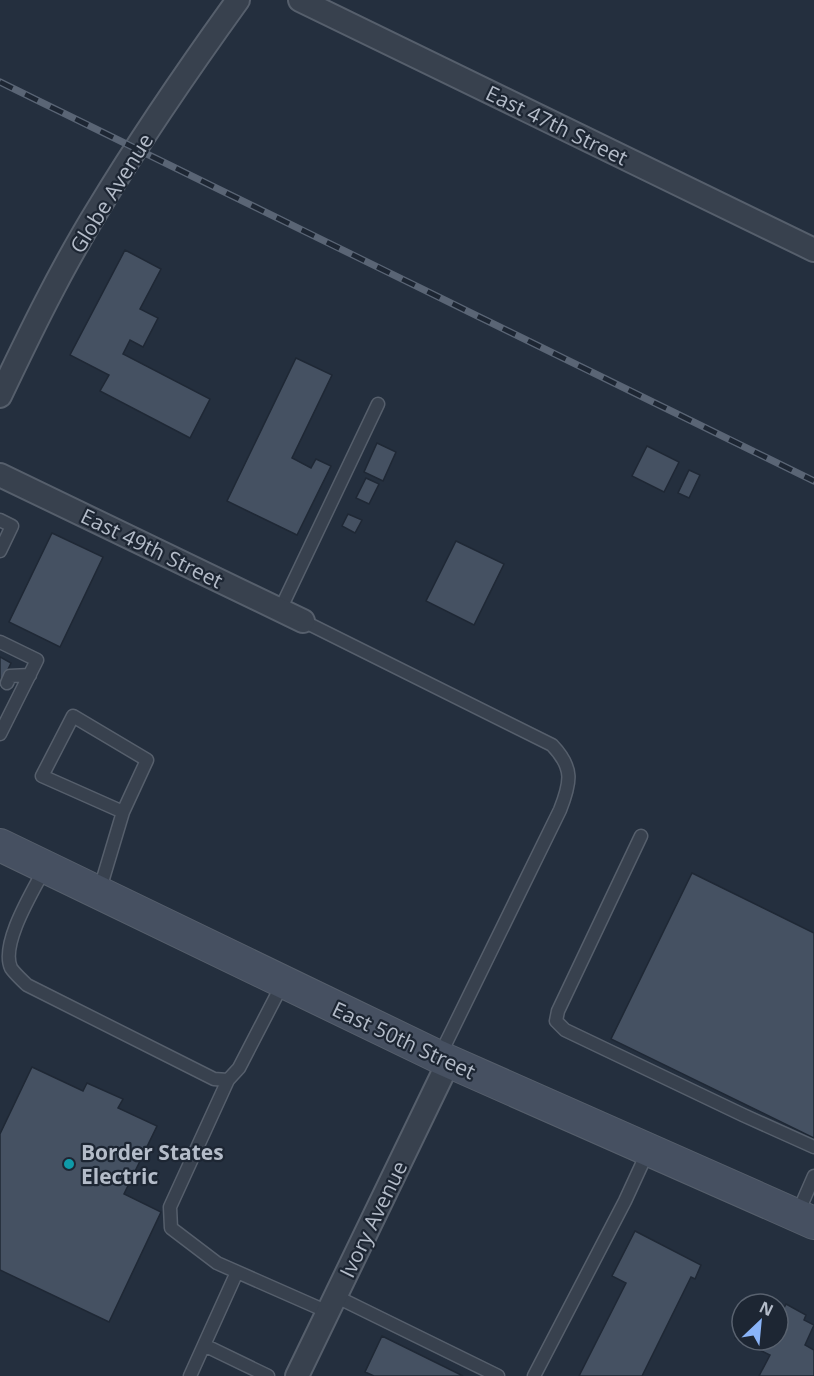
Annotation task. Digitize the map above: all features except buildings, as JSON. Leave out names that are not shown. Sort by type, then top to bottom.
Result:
[{"type":"main road","name":"East 50th Street","points":[[0,845],[444,1059],[806,1219]]},
{"type":"street","name":"Globe Avenue","points":[[0,396],[31,332],[97,210],[238,0]]},
{"type":"street","name":"East 47th Street","points":[[300,0],[814,250]]},
{"type":"street","name":"East 49th Street","points":[[0,475],[303,621]]},
{"type":"street","name":"Ivory Avenue","points":[[297,1376],[444,1059]]},
{"type":"lane","points":[[280,610],[378,404]]},
{"type":"lane","points":[[0,520],[12,526],[0,551]]},
{"type":"lane","points":[[303,621],[552,745],[564,757],[569,773],[569,788],[444,1059]]},
{"type":"lane","points":[[0,642],[37,660],[1,732]]},
{"type":"lane","points":[[7,683],[10,676],[30,675]]},
{"type":"lane","points":[[98,893],[123,812],[147,760],[73,716],[42,776],[123,812]]},
{"type":"lane","points":[[641,836],[558,1011],[556,1021],[565,1030],[814,1147]]},
{"type":"lane","points":[[45,867],[11,933],[6,952],[10,968],[27,986],[214,1079],[228,1080]]},
{"type":"lane","points":[[283,983],[238,1068],[228,1080],[170,1207],[171,1228],[217,1263],[332,1304],[498,1376]]},
{"type":"lane","points":[[534,1376],[649,1150]]},
{"type":"lane","points":[[806,1219],[814,1176]]},
{"type":"lane","points":[[190,1376],[237,1272]]},
{"type":"lane","points":[[204,1345],[268,1376]]},
{"type":"railway","points":[[0,82],[814,481]]},
{"type":"place","name":"Border States Electric","points":[[69,1164]]}]
